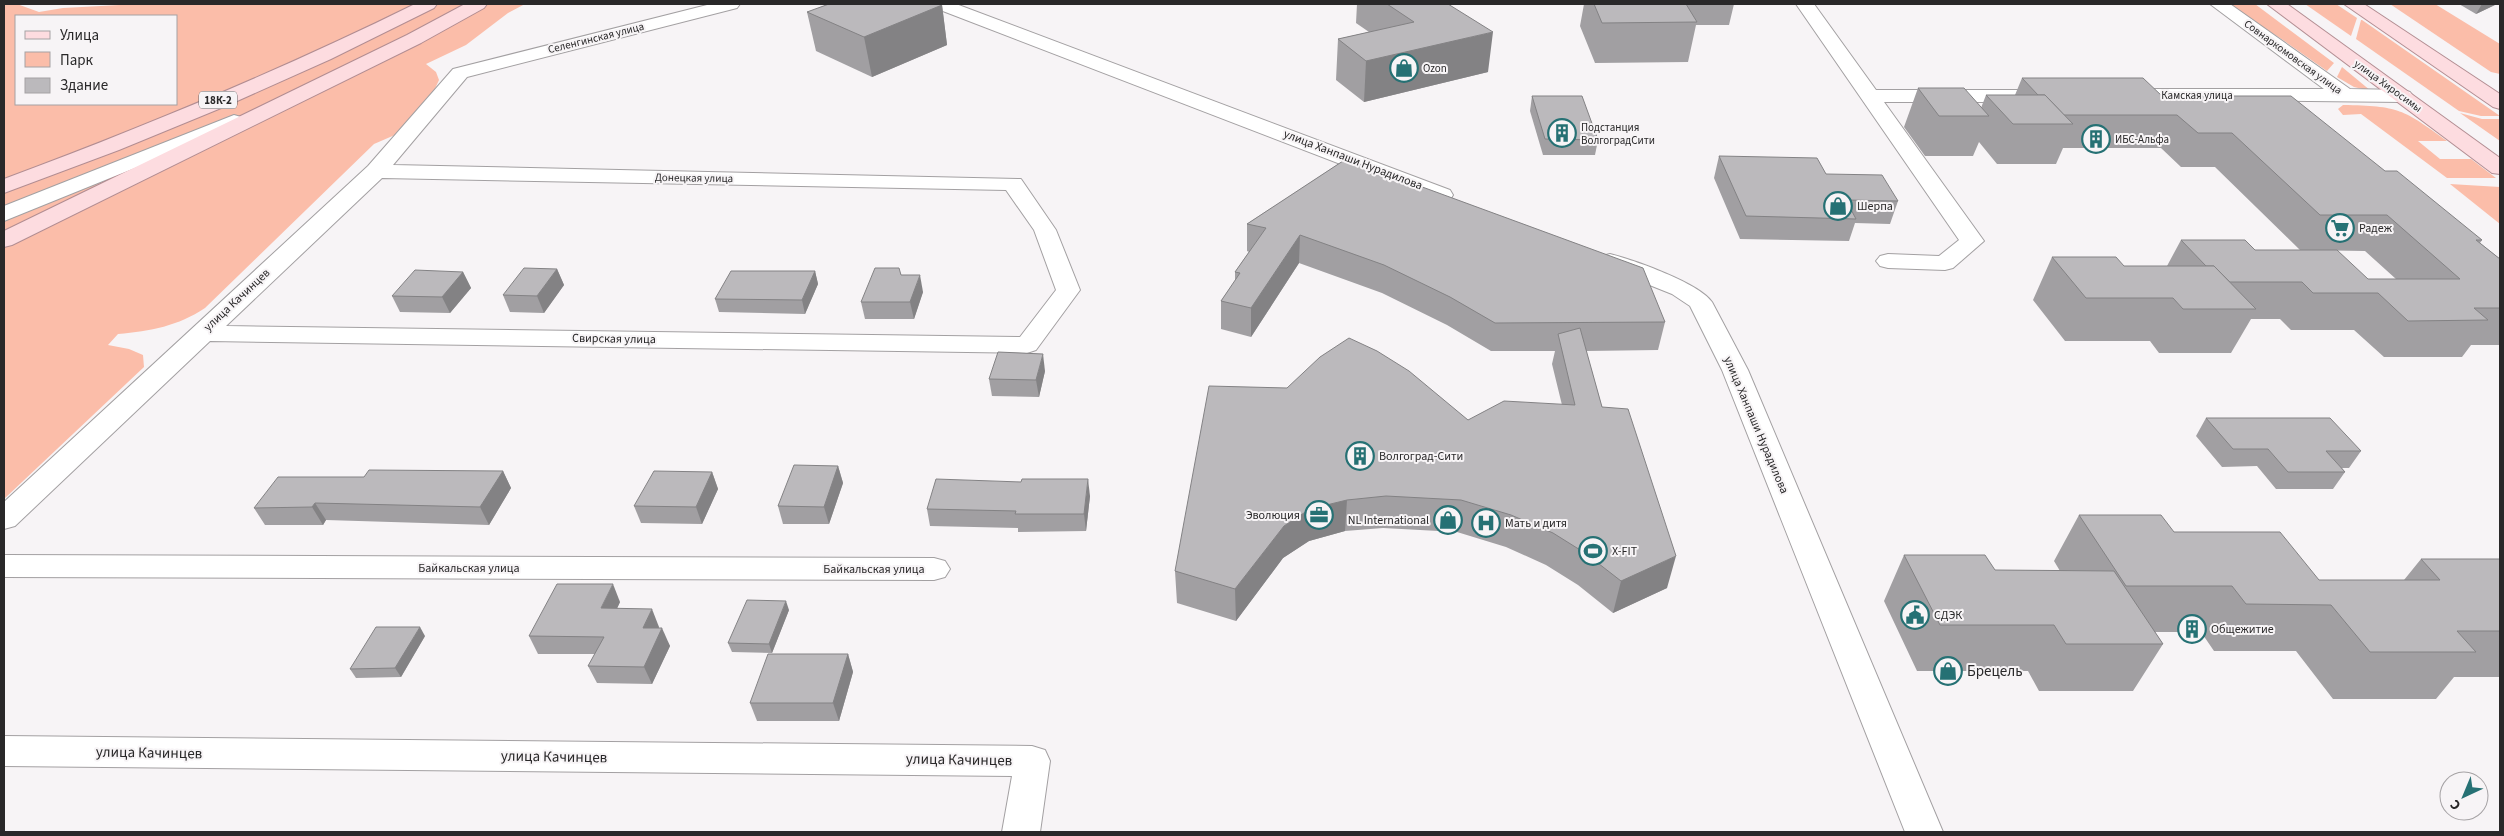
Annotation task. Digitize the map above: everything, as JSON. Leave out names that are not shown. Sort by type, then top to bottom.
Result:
[{"type":"main road","name":"18К-2","points":[[4,186],[260,83],[376,31],[428,4]]},
{"type":"main road","name":"18К-2","points":[[4,240],[296,95],[414,39],[478,4]]},
{"type":"main road","name":"улица Хиросимы","points":[[2276,4],[2500,168]]},
{"type":"main road","points":[[2353,4],[2500,103]]},
{"type":"street","name":"Селенгинская улица","points":[[460,73],[731,4]]},
{"type":"street","name":"улица Ханпаши Нурадилова","points":[[941,4],[1460,202]]},
{"type":"street","points":[[1805,4],[1972,241],[1945,263],[1888,261]]},
{"type":"street","name":"Совнаркомовская улица","points":[[2219,4],[2345,95],[2402,96]]},
{"type":"street","name":"улица Качинцев","points":[[4,519],[376,171],[460,73]]},
{"type":"street","points":[[4,214],[149,157],[296,95]]},
{"type":"street","name":"Камская улица","points":[[2107,96],[2345,95]]},
{"type":"street","points":[[1870,96],[2038,96]]},
{"type":"street","name":"Донецкая улица","points":[[376,171],[1013,184],[1045,230],[1068,290],[1028,345]]},
{"type":"street","name":"улица Ханпаши Нурадилова","points":[[1589,252],[1681,289],[1700,302],[1735,370],[1924,832]]},
{"type":"street","name":"Свирская улица","points":[[201,333],[1028,345]]},
{"type":"street","name":"Байкальская улица","points":[[4,566],[934,569]]},
{"type":"street","name":"улица Качинцев","points":[[4,752],[1032,761],[1021,832]]},
{"type":"green space","points":[[4,4],[17,4],[39,12],[63,8],[138,4],[525,4],[508,13],[466,45],[426,64],[436,72],[439,80],[418,125],[374,144],[205,308],[185,319],[164,327],[118,334],[108,345],[129,349],[143,355],[144,367],[4,499]]},
{"type":"green space","points":[[2226,4],[2255,4],[2334,63],[2327,71],[2280,38]]},
{"type":"green space","points":[[2305,4],[2336,4],[2357,18],[2351,36]]},
{"type":"green space","points":[[2390,4],[2435,4],[2500,44],[2500,74],[2491,72]]},
{"type":"green space","points":[[2361,20],[2500,116],[2481,116],[2459,111],[2356,39]]},
{"type":"green space","points":[[2342,67],[2371,91],[2354,87],[2337,77]]},
{"type":"green space","points":[[2343,105],[2389,108],[2400,111],[2447,141],[2418,141],[2440,159],[2471,159],[2496,178],[2447,178],[2361,114],[2343,115],[2338,109]]},
{"type":"green space","points":[[2460,113],[2482,119],[2500,119],[2500,141]]},
{"type":"green space","points":[[2450,184],[2500,187],[2500,224]]},
{"type":"building","points":[[829,4],[942,5],[864,37],[807,12]]},
{"type":"building","points":[[1387,4],[1448,4],[1493,32],[1366,61],[1338,39],[1414,22]]},
{"type":"building","points":[[1594,4],[1686,4],[1697,22],[1602,23]]},
{"type":"building","points":[[2022,78],[2143,78],[2162,96],[2291,96],[2385,171],[2397,171],[2482,240],[2476,240],[2500,259],[2500,308],[2474,308],[2488,320],[2408,321],[2378,293],[2313,293],[2302,282],[2230,282],[2214,266],[2206,266],[2181,240],[2245,240],[2255,250],[2337,250],[2368,279],[2460,279],[2387,215],[2320,215],[2232,133],[2198,133],[2177,115],[2064,115],[2045,95],[2038,95]]},
{"type":"building","points":[[1918,88],[1964,88],[1989,116],[1939,116]]},
{"type":"building","points":[[1986,95],[2045,95],[2073,124],[2013,124]]},
{"type":"building","points":[[1532,96],[1582,96],[1598,140],[1545,139]]},
{"type":"building","points":[[1719,156],[1817,158],[1826,174],[1882,175],[1898,201],[1846,200],[1856,219],[1746,216]]},
{"type":"building","points":[[1346,159],[1643,268],[1665,322],[1495,323],[1450,297],[1384,265],[1300,235],[1251,308],[1221,301],[1240,273],[1235,272],[1266,228],[1247,224]]},
{"type":"building","points":[[2052,257],[2116,257],[2124,266],[2214,266],[2256,309],[2183,309],[2173,298],[2086,298]]},
{"type":"building","points":[[524,268],[557,269],[537,296],[503,295]]},
{"type":"building","points":[[875,268],[899,268],[901,275],[920,275],[910,302],[861,302]]},
{"type":"building","points":[[415,270],[463,272],[442,297],[392,296]]},
{"type":"building","points":[[731,271],[815,271],[802,300],[715,299]]},
{"type":"building","points":[[1580,328],[1602,407],[1628,409],[1676,556],[1621,581],[1585,553],[1553,533],[1511,515],[1461,500],[1386,496],[1347,500],[1310,509],[1284,526],[1235,589],[1175,571],[1209,386],[1287,388],[1320,357],[1349,338],[1377,351],[1409,371],[1468,420],[1504,401],[1575,405],[1558,334]]},
{"type":"building","points":[[998,352],[1043,354],[1036,380],[989,379]]},
{"type":"building","points":[[2206,418],[2330,418],[2361,451],[2326,451],[2345,472],[2288,472],[2268,449],[2233,449]]},
{"type":"building","points":[[794,465],[838,466],[824,507],[778,506]]},
{"type":"building","points":[[369,470],[503,471],[480,507],[315,503],[312,507],[254,508],[278,477],[364,477]]},
{"type":"building","points":[[654,471],[712,472],[696,507],[634,506]]},
{"type":"building","points":[[936,479],[1021,482],[1022,479],[1088,479],[1084,514],[1015,514],[1016,511],[927,509]]},
{"type":"building","points":[[2079,515],[2161,515],[2174,532],[2280,532],[2319,580],[2440,580],[2421,559],[2500,559],[2500,631],[2457,631],[2476,652],[2370,652],[2331,605],[2246,604],[2232,586],[2126,586]]},
{"type":"building","points":[[1904,555],[1985,555],[1995,570],[2114,571],[2163,644],[2066,644],[2054,625],[1940,625]]},
{"type":"building","points":[[557,584],[613,584],[601,608],[652,609],[643,628],[662,628],[644,667],[588,666],[604,637],[529,636]]},
{"type":"building","points":[[747,600],[786,601],[769,644],[728,643]]},
{"type":"building","points":[[376,627],[420,627],[395,668],[350,669]]},
{"type":"building","points":[[768,654],[848,654],[833,703],[750,703]]},
{"type":"place","name":"Ozon","points":[[1404,68]]},
{"type":"place","name":"Подстанция ВолгоградСити","points":[[1562,133]]},
{"type":"place","name":"ИБС-Альфа","points":[[2096,139]]},
{"type":"place","name":"Шерпа","points":[[1838,206]]},
{"type":"place","name":"Радеж","points":[[2340,228]]},
{"type":"place","name":"Волгоград-Сити","points":[[1360,456]]},
{"type":"place","name":"Эволюция","points":[[1319,515]]},
{"type":"place","name":"NL International","points":[[1448,520]]},
{"type":"place","name":"Мать и дитя","points":[[1486,523]]},
{"type":"place","name":"X-FIT","points":[[1593,551]]},
{"type":"place","name":"СДЭК","points":[[1915,615]]},
{"type":"place","name":"Общежитие","points":[[2192,629]]},
{"type":"place","name":"Брецель","points":[[1948,671]]}]
